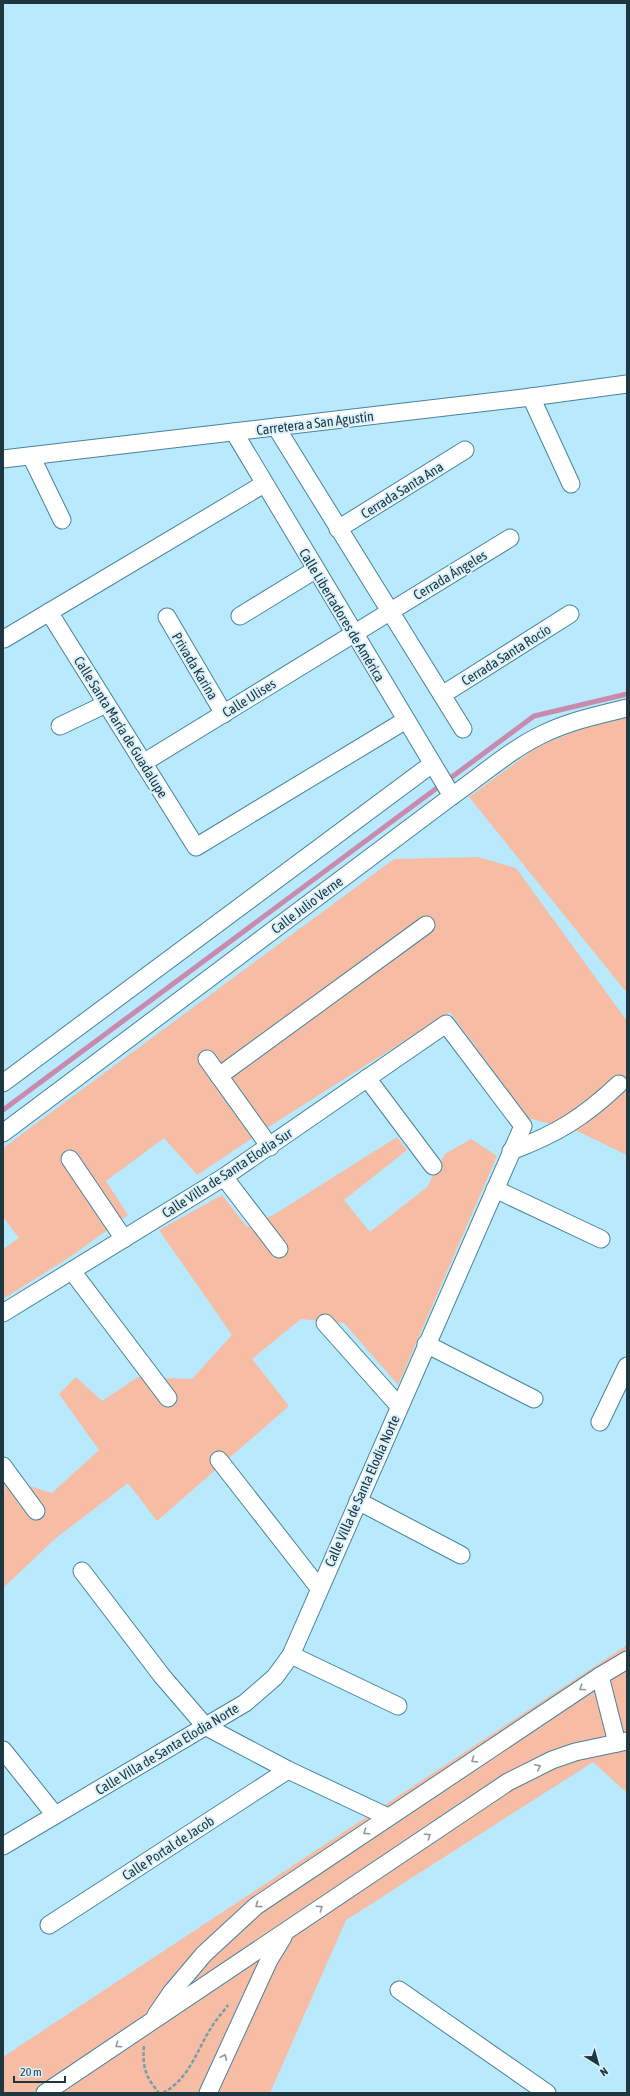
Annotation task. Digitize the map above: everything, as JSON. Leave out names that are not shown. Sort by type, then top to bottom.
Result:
[{"type":"street","name":"Carretera a San Agustín","points":[[3,460],[531,397],[627,384]]},
{"type":"street","points":[[531,397],[571,484]]},
{"type":"street","points":[[276,427],[463,729]]},
{"type":"street","name":"Calle Libertadores de América","points":[[234,432],[315,570],[450,793]]},
{"type":"street","name":"Cerrada Santa Ana","points":[[338,529],[465,450]]},
{"type":"street","points":[[31,456],[62,520]]},
{"type":"street","points":[[4,639],[264,484]]},
{"type":"street","name":"Cerrada Ángeles","points":[[354,633],[510,538]]},
{"type":"street","points":[[240,616],[315,570]]},
{"type":"street","name":"Calle Santa María de Guadalupe","points":[[49,612],[196,847],[406,720]]},
{"type":"street","name":"Cerrada Santa Rocío","points":[[442,695],[570,614]]},
{"type":"street","name":"Privada Karina","points":[[166,617],[224,714]]},
{"type":"street","name":"Calle Ulises","points":[[143,763],[354,633]]},
{"type":"street","points":[[60,726],[106,704]]},
{"type":"street","name":"Calle Julio Verne","points":[[3,1133],[450,793],[542,734],[573,721],[627,708]]},
{"type":"street","points":[[3,1082],[435,770]]},
{"type":"street","points":[[218,1076],[426,925]]},
{"type":"street","name":"Calle Villa de Santa Elodia Sur","points":[[3,1313],[270,1147],[446,1024]]},
{"type":"street","name":"Calle Villa de Santa Elodia Norte","points":[[3,1846],[245,1703],[262,1690],[275,1677],[291,1655],[522,1126],[446,1024]]},
{"type":"street","points":[[207,1059],[270,1147]]},
{"type":"street","points":[[367,1078],[433,1166]]},
{"type":"street","points":[[511,1151],[541,1140],[569,1125],[596,1106],[619,1084]]},
{"type":"street","points":[[70,1159],[124,1239]]},
{"type":"street","points":[[224,1177],[279,1249]]},
{"type":"street","points":[[495,1189],[601,1239]]},
{"type":"street","points":[[72,1270],[168,1398]]},
{"type":"street","points":[[325,1323],[399,1406]]},
{"type":"street","points":[[426,1344],[534,1399]]},
{"type":"street","points":[[600,1422],[627,1366]]},
{"type":"street","points":[[219,1460],[319,1588]]},
{"type":"street","points":[[3,1466],[36,1511]]},
{"type":"street","points":[[358,1501],[461,1555]]},
{"type":"street","points":[[82,1571],[157,1670],[205,1726],[288,1770],[388,1817]]},
{"type":"street","points":[[291,1655],[398,1706]]},
{"type":"street","points":[[150,2023],[171,1993],[204,1954],[230,1928],[256,1906],[600,1676],[627,1660]]},
{"type":"street","points":[[45,2093],[508,1782],[552,1760],[576,1752],[622,1742],[600,1676]]},
{"type":"street","points":[[3,1750],[55,1815]]},
{"type":"street","name":"Calle Portal de Jacob","points":[[49,1925],[288,1770]]},
{"type":"street","points":[[208,2093],[269,1960],[288,1930]]},
{"type":"street","points":[[399,1990],[547,2093]]},
{"type":"path","points":[[164,2093],[174,2087],[189,2071],[214,2022],[232,2000]]},
{"type":"path","points":[[150,2023],[144,2043],[142,2062],[149,2080],[159,2093]]},
{"type":"shaded area","points":[[627,716],[627,993],[469,797],[538,746],[591,725]]},
{"type":"shaded area","points":[[478,857],[516,868],[627,1021],[627,1155],[577,1131],[528,1118],[450,1012],[270,1126],[197,1175],[164,1138],[106,1181],[128,1215],[70,1257],[3,1299],[3,1249],[19,1238],[3,1217],[3,1148],[394,859]]},
{"type":"shaded area","points":[[397,1137],[407,1150],[344,1200],[370,1232],[427,1187],[445,1154],[471,1139],[497,1156],[398,1385],[344,1323],[301,1319],[252,1359],[289,1406],[157,1521],[128,1483],[56,1538],[3,1588],[3,1478],[52,1493],[99,1450],[59,1394],[76,1377],[102,1401],[138,1377],[192,1379],[232,1335],[159,1230],[222,1195],[247,1227],[275,1214]]},
{"type":"shaded area","points":[[627,1645],[627,1793],[593,1762],[346,1920],[270,2093],[3,2093],[3,2057]]},
{"type":"waterway","points":[[3,1110],[534,716],[627,694]]}]
